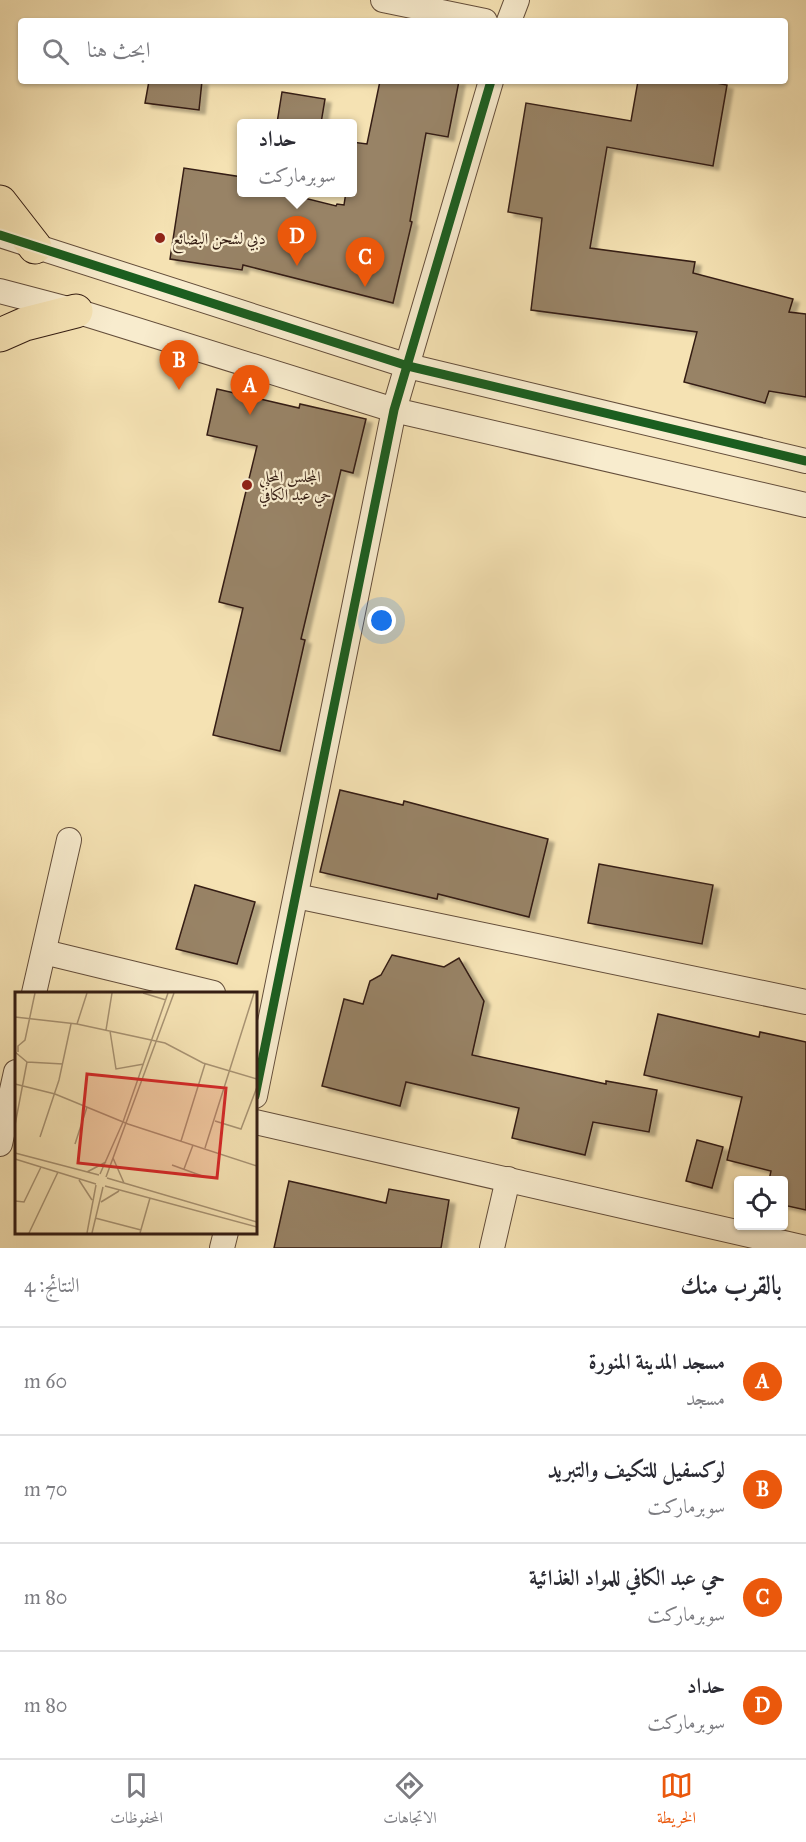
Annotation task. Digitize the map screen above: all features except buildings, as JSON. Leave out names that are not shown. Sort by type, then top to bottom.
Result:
[{"type":"main road","points":[[0,202],[35,247]]},
{"type":"main road","points":[[0,335],[25,324],[76,311]]},
{"type":"street","points":[[383,0],[470,18]]},
{"type":"street","points":[[510,18],[517,0]]},
{"type":"street","points":[[256,1086],[264,1005],[296,896],[394,410],[490,84]]},
{"type":"street","points":[[0,236],[408,366],[806,461]]},
{"type":"street","points":[[0,291],[76,311],[394,410],[806,505]]},
{"type":"street","points":[[34,992],[69,840]]},
{"type":"street","points":[[296,896],[806,1002]]},
{"type":"street","points":[[44,952],[209,992]]},
{"type":"street","points":[[0,1144],[15,1076]]},
{"type":"street","points":[[256,1122],[806,1248]]},
{"type":"street","points":[[492,1248],[508,1179]]},
{"type":"street","points":[[222,1248],[226,1233]]},
{"type":"cycle path","points":[[256,1091],[394,410],[490,84]]},
{"type":"cycle path","points":[[0,235],[408,366],[806,461]]},
{"type":"place","name":"دبي لشحن البضائع","points":[[160,238]]},
{"type":"place","name":"حداد","points":[[297,266]]},
{"type":"place","name":"حي عبد الكافي للمواد الغذائية","points":[[365,287]]},
{"type":"place","name":"لوكسفيل للتكيف والتبريد","points":[[179,390]]},
{"type":"place","name":"مسجد المدينة المنورة","points":[[250,415]]},
{"type":"place","name":"المجلس المحلي حي عبد الكافي","points":[[247,485]]}]
